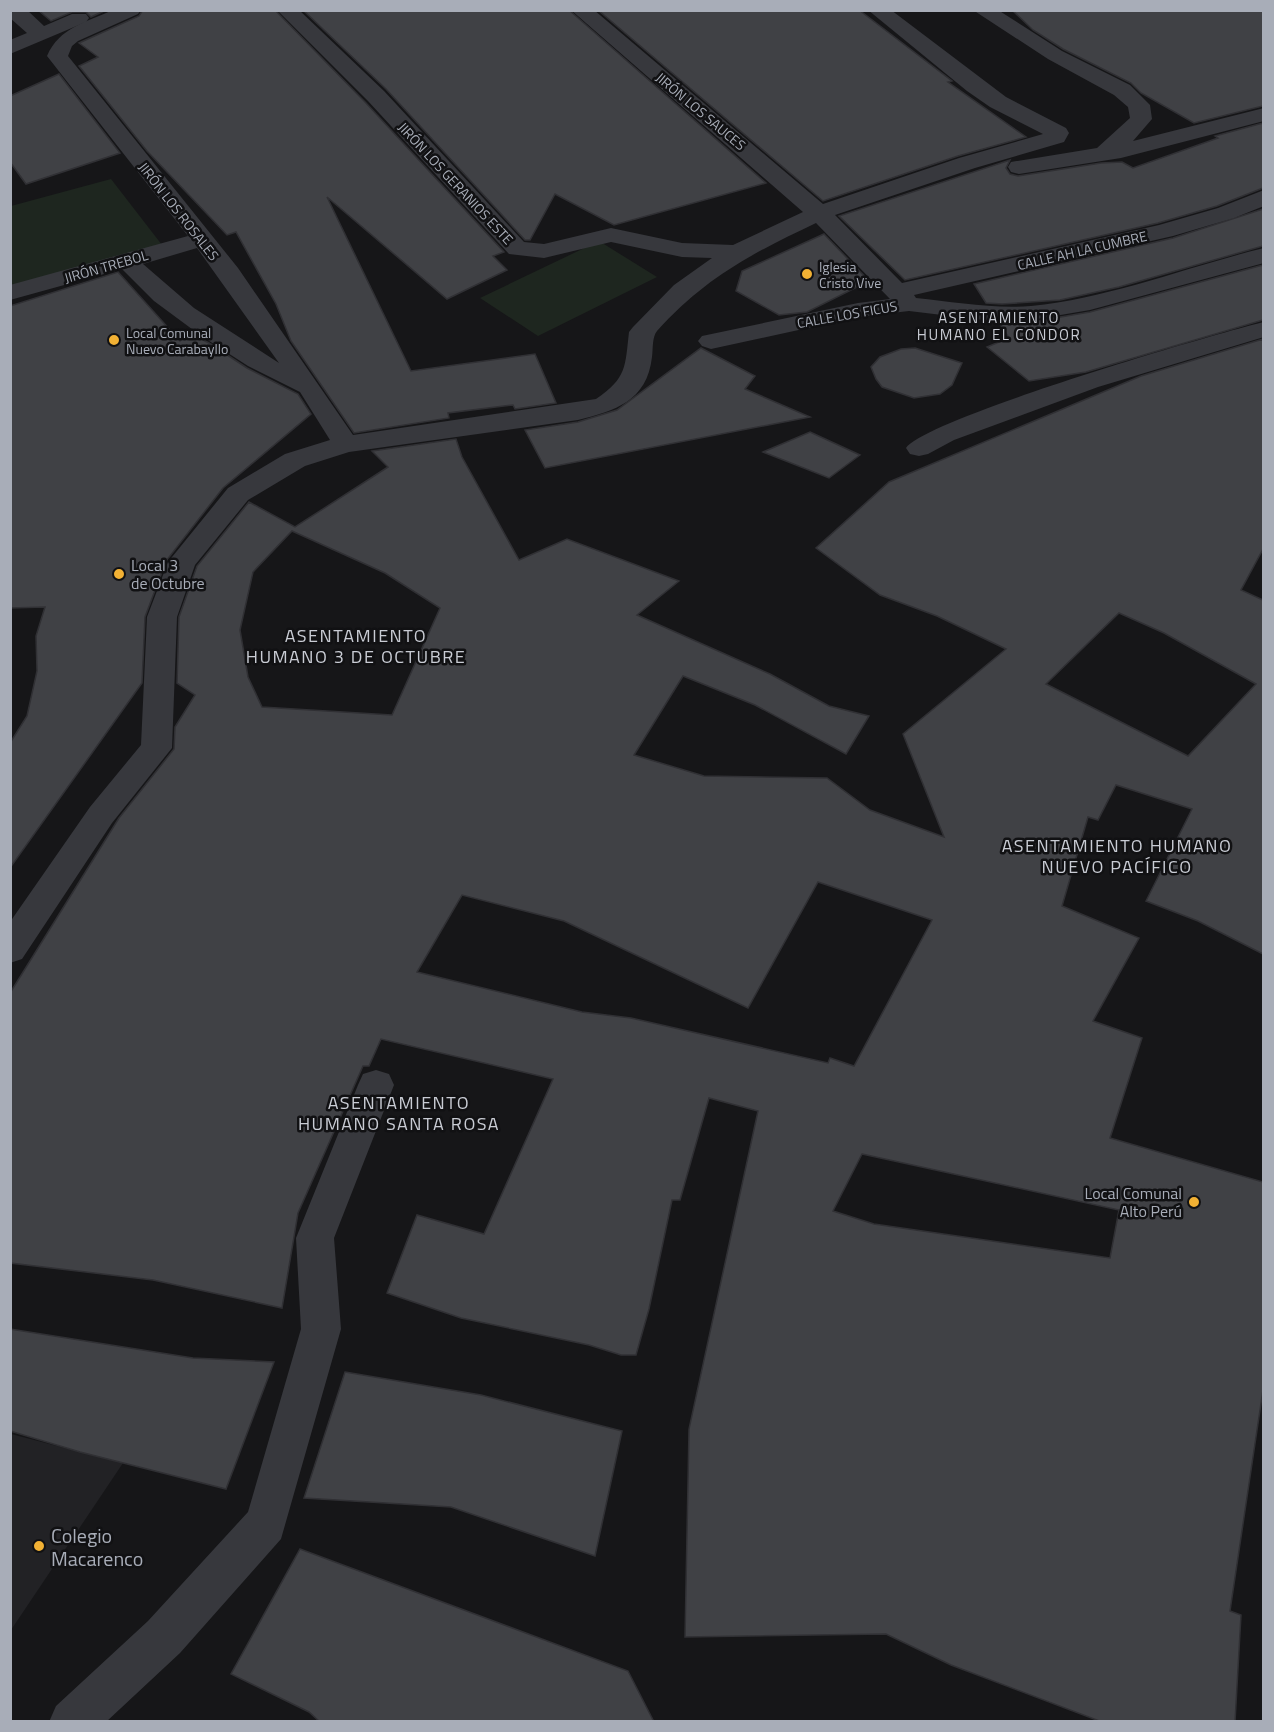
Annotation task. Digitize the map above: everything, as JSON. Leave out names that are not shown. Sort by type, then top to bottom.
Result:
[{"type":"street","points":[[14,10],[42,35]]},
{"type":"street","points":[[10,48],[97,10]]},
{"type":"street","name":"JIRÓN LOS ROSALES","points":[[131,10],[71,37],[63,43],[57,56],[229,273],[331,418],[345,444]]},
{"type":"street","name":"JIRÓN LOS GERANIOS ESTE","points":[[287,10],[376,96],[517,249],[544,251],[611,235],[682,250],[737,252]]},
{"type":"street","name":"JIRÓN LOS SAUCES","points":[[581,10],[819,213],[903,298]]},
{"type":"street","points":[[10,950],[101,816],[156,748],[162,617],[182,562],[238,494],[295,460],[345,444],[578,411],[605,405],[624,392],[637,373],[642,332],[683,290],[737,252],[819,213],[967,163],[1030,147],[1056,137],[1058,133],[998,102],[950,68],[878,10]]},
{"type":"street","points":[[983,10],[1055,55],[1122,90],[1139,105],[1142,118],[1135,128],[1103,154]]},
{"type":"street","points":[[905,185],[1103,154],[1191,134],[1263,114]]},
{"type":"street","name":"CALLE AH LA CUMBRE","points":[[903,298],[1165,231],[1226,213],[1263,197]]},
{"type":"street","name":"JIRÓN TREBOL","points":[[10,293],[201,240]]},
{"type":"street","name":"CALLE LOS FICUS","points":[[711,341],[858,310],[903,298],[983,314],[1031,313],[1090,303],[1225,268],[1263,255]]},
{"type":"street","points":[[127,261],[141,278],[222,339],[277,373],[309,388]]},
{"type":"street","points":[[919,448],[945,434],[1089,381],[1263,329]]},
{"type":"street","points":[[72,1722],[164,1637],[266,1524],[321,1329],[315,1238],[376,1085]]},
{"type":"shaded area","points":[[111,179],[162,245],[11,288],[11,206]]},
{"type":"shaded area","points":[[599,241],[657,277],[538,336],[480,298]]},
{"type":"shaded area","name":"Colegio Macarenco","points":[[10,1434],[123,1463],[11,1630]]},
{"type":"building","points":[[38,10],[106,10],[91,17],[86,12],[72,12],[51,21]]},
{"type":"building","points":[[143,10],[275,10],[366,103],[504,252],[493,256],[507,270],[447,299],[327,197],[411,371],[535,354],[556,403],[515,409],[513,405],[448,413],[449,418],[354,433],[291,341],[276,304],[236,232],[227,235],[147,151],[79,66],[98,57],[79,43],[139,16]]},
{"type":"building","points":[[303,10],[569,10],[766,183],[614,225],[555,194],[530,240],[525,240],[386,89]]},
{"type":"building","points":[[598,10],[859,10],[952,81],[948,82],[1026,137],[958,156],[823,201]]},
{"type":"building","points":[[1012,10],[1263,10],[1263,106],[1194,123],[1141,93],[1131,83],[1063,49],[1033,30]]},
{"type":"building","points":[[59,74],[120,153],[26,184],[10,162],[10,96]]},
{"type":"building","points":[[1263,123],[1263,188],[1217,206],[1158,223],[905,280],[839,216],[1010,160],[1006,168],[1010,174],[1018,176],[1101,163],[1122,162],[1133,168],[1218,138],[1215,136]]},
{"type":"building","points":[[1263,209],[1263,246],[1119,287],[1060,300],[1002,304],[986,303],[974,284],[1173,238]]},
{"type":"building","name":"Iglesia Cristo Vive","points":[[824,234],[869,281],[807,312],[779,315],[736,291],[742,271]]},
{"type":"building","points":[[1263,265],[1263,320],[1086,372],[1029,381],[987,347],[1009,338],[999,323],[1031,322],[1090,312]]},
{"type":"building","points":[[118,272],[180,341],[190,333],[209,343],[247,368],[298,394],[311,414],[223,488],[166,561],[145,617],[142,683],[10,868],[10,743],[27,716],[37,671],[36,636],[45,607],[10,608],[10,306]]},
{"type":"building","points":[[1263,339],[1263,549],[1241,590],[1263,600],[1263,954],[1198,921],[1146,901],[1192,809],[1116,785],[1098,820],[1088,817],[1062,906],[1139,938],[1093,1021],[1142,1038],[1110,1138],[1263,1182],[1263,1390],[1230,1611],[1241,1615],[1235,1722],[1102,1722],[951,1665],[886,1634],[685,1637],[689,1429],[758,1111],[709,1098],[680,1200],[672,1200],[649,1309],[636,1355],[621,1355],[589,1345],[461,1318],[387,1293],[417,1215],[484,1234],[553,1079],[381,1039],[369,1066],[363,1066],[298,1213],[282,1308],[153,1280],[10,1263],[10,993],[119,818],[174,749],[175,727],[195,695],[177,683],[179,617],[197,566],[249,502],[295,527],[388,467],[372,451],[456,439],[462,457],[519,560],[567,539],[679,581],[637,615],[770,674],[829,706],[869,716],[846,754],[755,705],[683,676],[634,755],[704,776],[827,778],[870,810],[944,837],[903,734],[1006,649],[937,616],[880,595],[816,548],[889,482],[1141,376]],"holes":[[[292,531],[385,573],[440,608],[392,715],[262,707],[248,677],[240,630],[253,572]],[[1119,613],[1164,633],[1256,684],[1188,756],[1046,684]],[[818,882],[932,920],[854,1066],[830,1058],[828,1063],[631,1018],[582,1012],[417,972],[462,895],[564,921],[748,1008]],[[862,1154],[1119,1210],[1110,1258],[874,1224],[833,1211]]]},
{"type":"building","points":[[701,348],[755,376],[745,389],[810,417],[545,468],[525,430],[578,422],[617,410]]},
{"type":"building","points":[[915,348],[962,363],[952,385],[940,394],[914,398],[882,387],[876,379],[871,367],[880,357],[901,349]]},
{"type":"building","points":[[810,432],[860,455],[829,478],[763,452]]},
{"type":"building","points":[[10,1329],[193,1358],[274,1362],[226,1489],[80,1452],[10,1431]]},
{"type":"building","points":[[345,1372],[481,1395],[622,1431],[595,1556],[451,1507],[304,1498]]},
{"type":"building","points":[[300,1549],[628,1671],[654,1722],[320,1722],[309,1712],[231,1674]]},
{"type":"place","name":"Iglesia Cristo Vive","points":[[807,274]]},
{"type":"place","name":"Local Comunal Nuevo Carabayllo","points":[[114,340]]},
{"type":"place","name":"Local 3 de Octubre","points":[[119,574]]},
{"type":"place","name":"Local Comunal Alto Perú","points":[[1194,1202]]},
{"type":"place","name":"Colegio Macarenco","points":[[39,1546]]},
{"type":"district","name":"ASENTAMIENTO HUMANO EL CONDOR","points":[[999,326]]},
{"type":"district","name":"ASENTAMIENTO HUMANO 3 DE OCTUBRE","points":[[356,645]]},
{"type":"district","name":"ASENTAMIENTO HUMANO NUEVO PACÍFICO","points":[[1117,855]]},
{"type":"district","name":"ASENTAMIENTO HUMANO SANTA ROSA","points":[[399,1112]]}]
